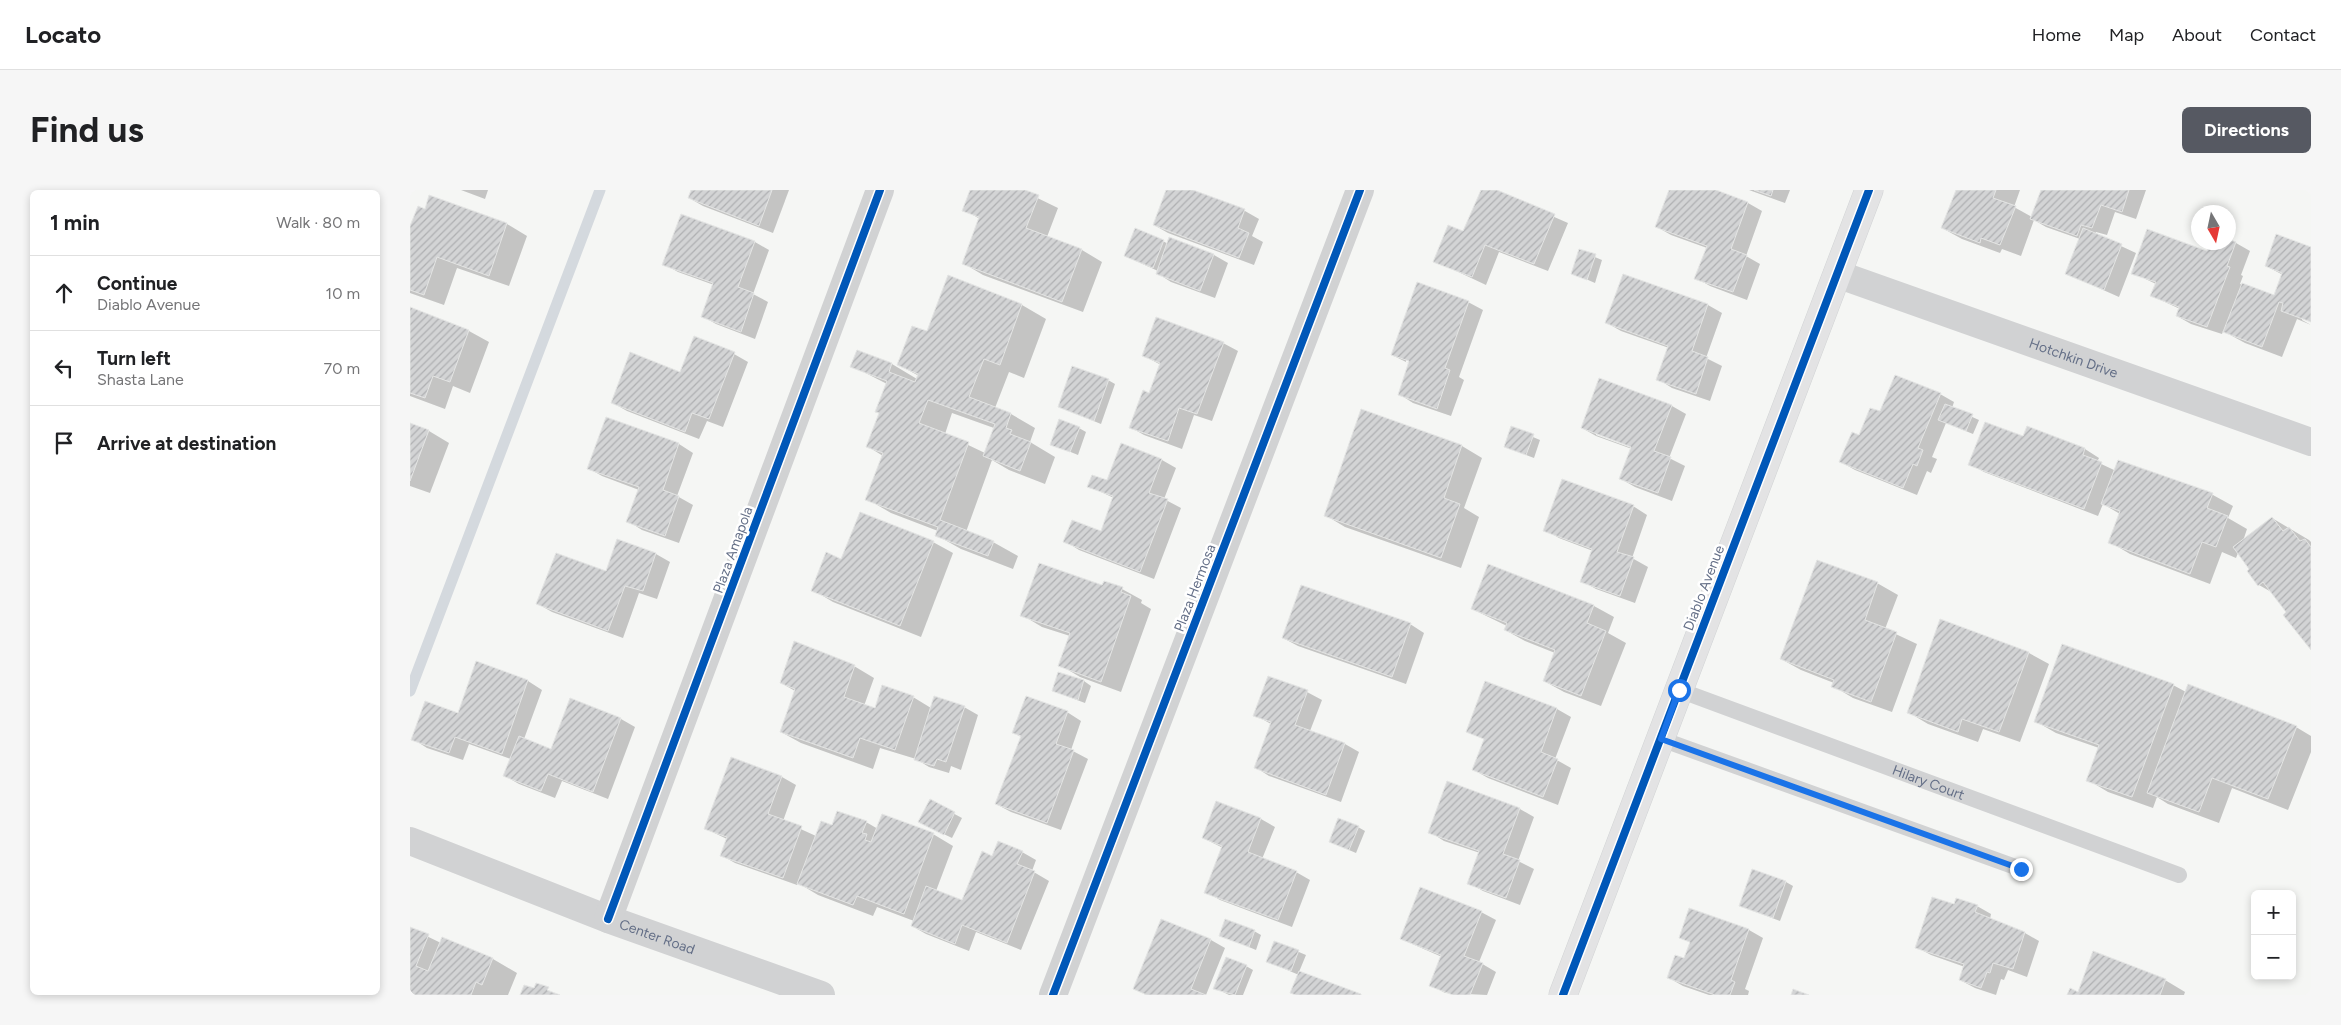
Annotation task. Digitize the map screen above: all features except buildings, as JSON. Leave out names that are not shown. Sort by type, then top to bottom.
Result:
[{"type":"street","name":"Plaza Amapola","points":[[608,919],[880,190]]},
{"type":"street","name":"Plaza Hermosa","points":[[1053,995],[1360,190]]},
{"type":"street","name":"Diablo Avenue","points":[[1563,995],[1869,190]]},
{"type":"street","name":"Hotchkin Drive","points":[[1837,274],[2311,442]]},
{"type":"street","name":"Center Road","points":[[410,842],[608,919],[821,995]]},
{"type":"lane","name":"Hilary Court","points":[[1679,690],[2179,875]]},
{"type":"lane","points":[[1661,739],[2021,869]]},
{"type":"waterway","points":[[410,691],[600,190]]},
{"type":"cycle path","points":[[608,919],[880,190]]},
{"type":"cycle path","points":[[1053,995],[1360,190]]},
{"type":"cycle path","points":[[1563,995],[1869,190]]},
{"type":"route","points":[[1679,690],[1661,739],[2021,869]]}]
